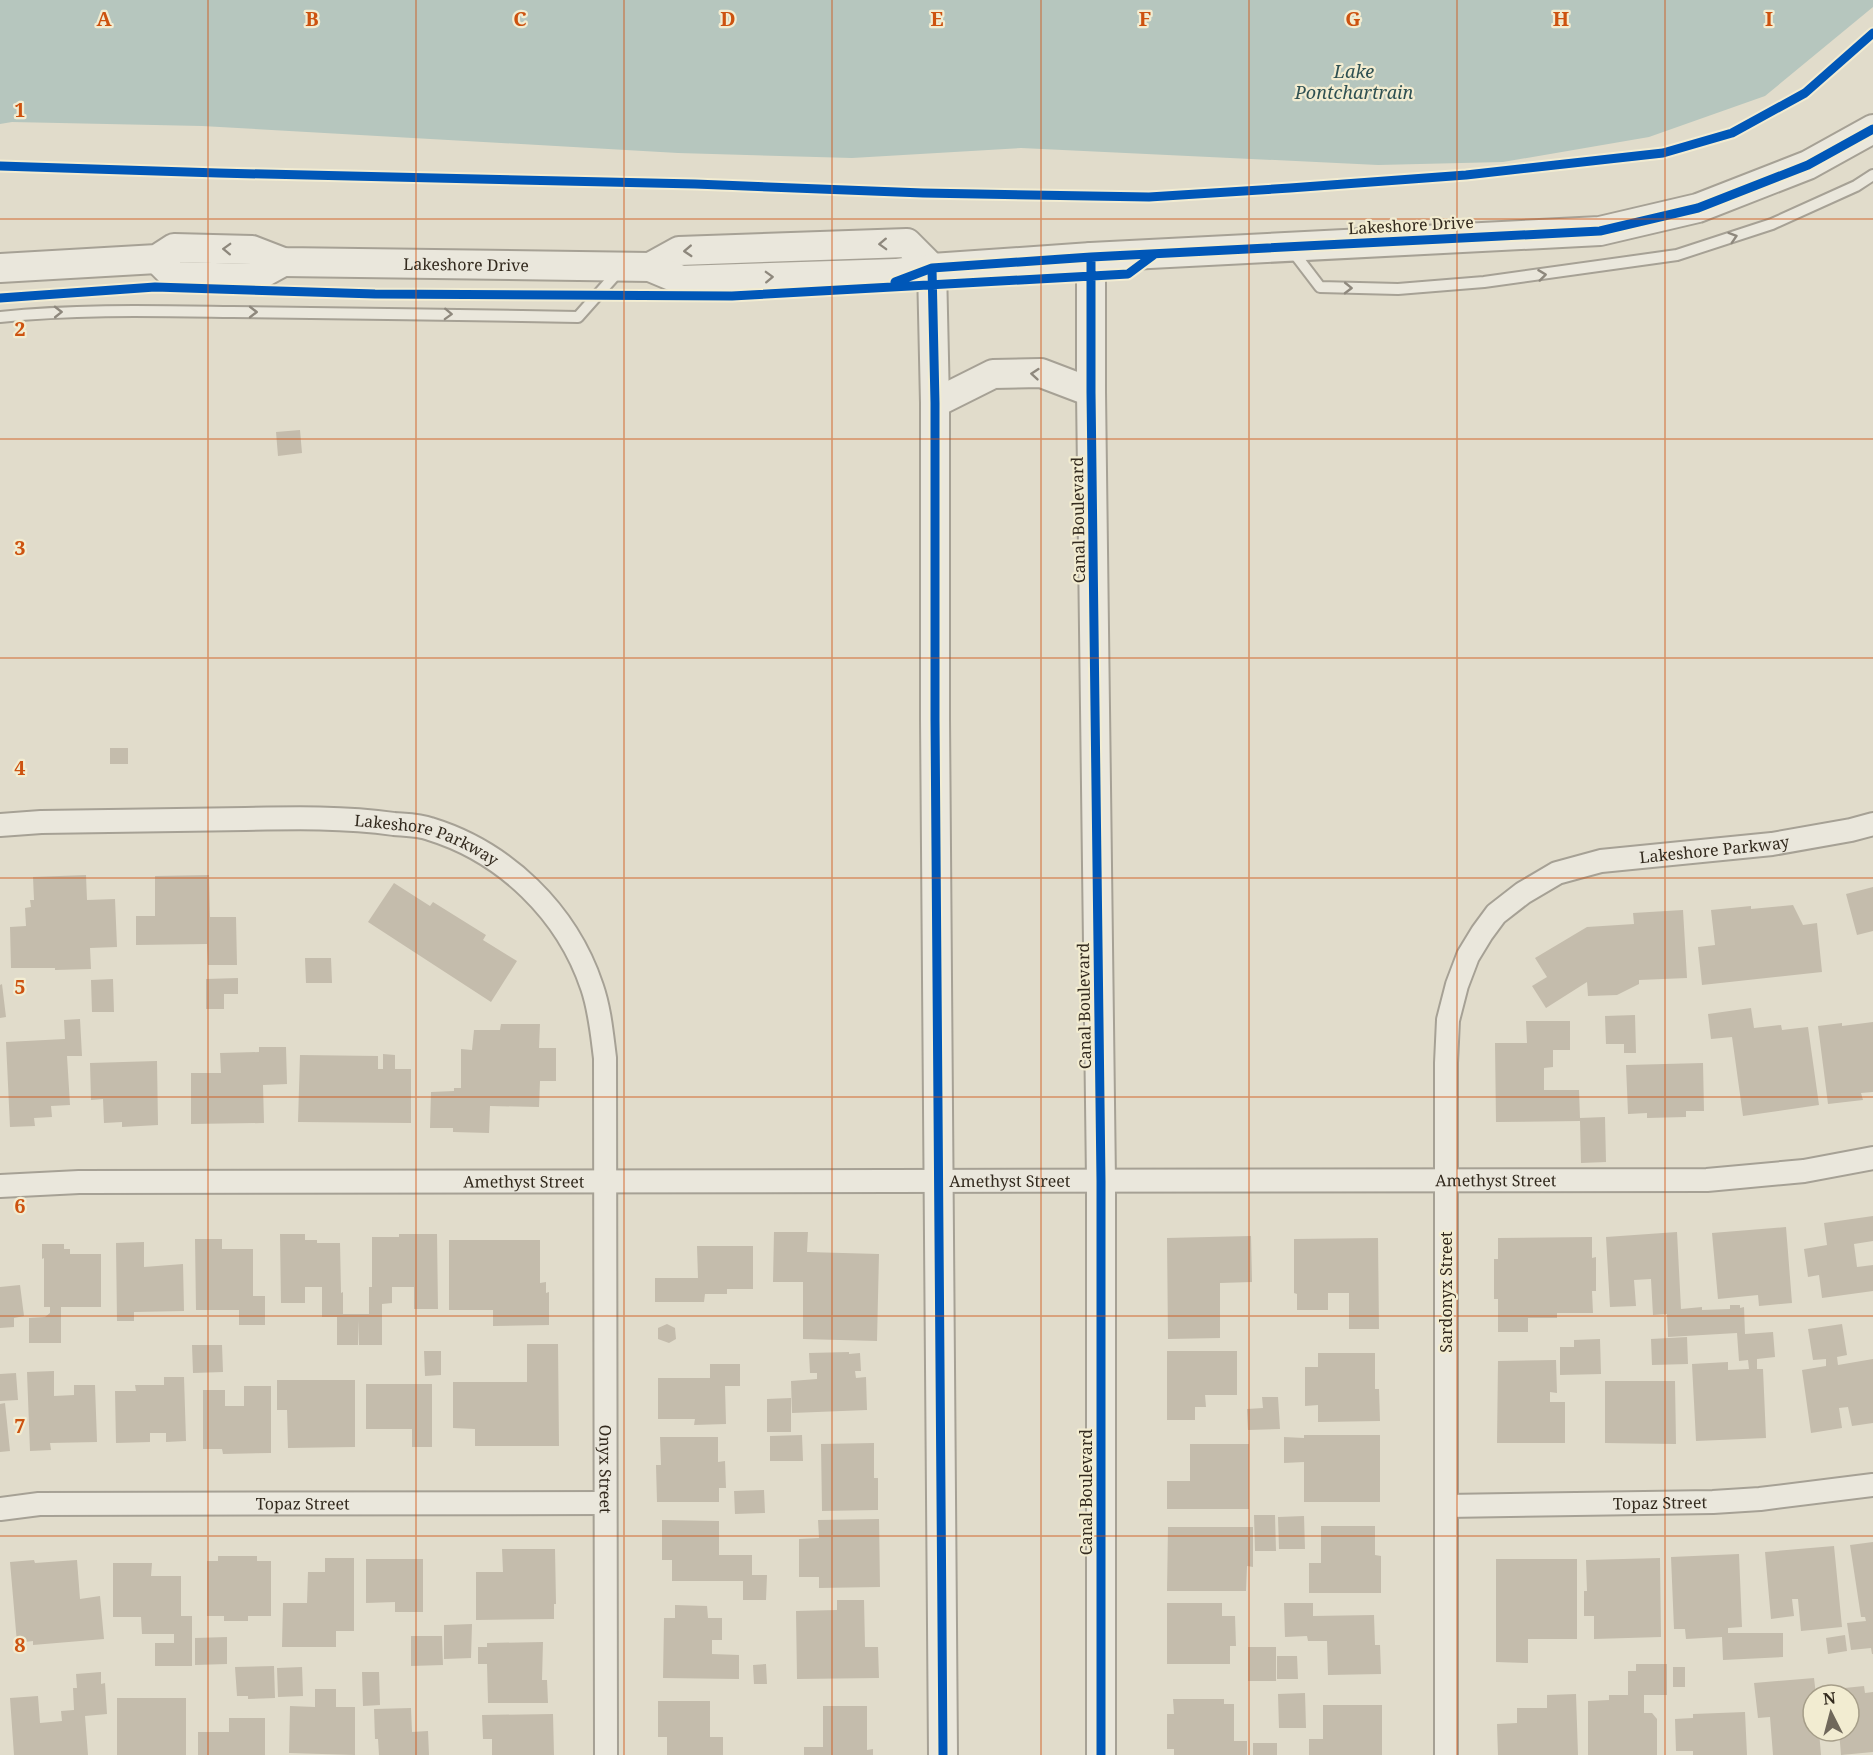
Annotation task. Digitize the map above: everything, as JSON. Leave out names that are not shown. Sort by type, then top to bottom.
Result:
[{"type":"street","name":"Lakeshore Drive","points":[[0,268],[158,259],[174,276],[254,278],[283,262],[637,267],[681,280],[896,273],[932,268],[1091,257],[1600,231],[1698,207],[1808,165],[1873,129]]},
{"type":"street","name":"Canal Boulevard","points":[[1091,257],[1101,1181],[1101,1755]]},
{"type":"street","points":[[932,268],[935,403],[935,731],[943,1755]]},
{"type":"street","points":[[935,403],[993,374],[1041,373],[1091,392]]},
{"type":"street","name":"Lakeshore Parkway","points":[[0,825],[40,822],[306,818],[366,820],[428,828],[468,843],[494,858],[531,889],[559,921],[592,987],[599,1012],[605,1058],[605,1182]]},
{"type":"street","name":"Lakeshore Parkway","points":[[1557,873],[1601,861],[1772,844],[1873,824]]},
{"type":"street","name":"Sardonyx Street","points":[[1446,1755],[1446,1063],[1448,1020],[1456,984],[1468,956],[1496,914],[1523,893],[1557,873]]},
{"type":"street","name":"Amethyst Street","points":[[0,1186],[79,1182],[1707,1180],[1804,1171],[1873,1158]]},
{"type":"street","name":"Onyx Street","points":[[605,1182],[606,1755]]},
{"type":"street","name":"Topaz Street","points":[[1446,1506],[1713,1502],[1760,1499],[1873,1485]]},
{"type":"street","name":"Topaz Street","points":[[0,1509],[39,1504],[605,1503]]},
{"type":"lane","points":[[1289,247],[1320,287],[1398,289],[1484,282],[1677,255],[1772,224],[1856,186],[1873,175]]},
{"type":"lane","points":[[0,317],[42,312],[152,311],[578,317],[637,267]]},
{"type":"water","name":"Lake Pontchartrain","points":[[0,0],[1873,0],[1873,7],[1765,96],[1649,137],[1503,162],[1378,165],[1021,148],[852,158],[678,153],[202,126],[12,122],[0,124]]},
{"type":"building","points":[[300,430],[302,453],[278,456],[276,432]]},
{"type":"building","points":[[110,748],[128,748],[128,764],[110,764]]},
{"type":"building","points":[[86,875],[87,900],[115,899],[117,947],[90,948],[91,969],[11,968],[10,927],[26,926],[25,908],[31,907],[30,900],[34,900],[33,877]]},
{"type":"building","points":[[209,875],[210,917],[236,917],[237,965],[208,965],[207,944],[136,945],[136,916],[155,916],[155,876]]},
{"type":"building","points":[[394,883],[430,906],[433,902],[486,935],[483,940],[517,961],[491,1002],[368,922]]},
{"type":"building","points":[[1873,887],[1873,931],[1857,935],[1846,894]]},
{"type":"building","points":[[1793,905],[1803,925],[1817,923],[1822,972],[1702,985],[1698,947],[1715,945],[1711,910]]},
{"type":"building","points":[[1683,910],[1687,978],[1639,980],[1639,984],[1617,995],[1588,996],[1587,982],[1546,1008],[1532,986],[1547,977],[1535,958],[1587,927],[1634,924],[1633,913]]},
{"type":"building","points":[[305,958],[331,958],[332,983],[306,983]]},
{"type":"building","points":[[238,978],[238,994],[224,994],[224,1009],[206,1009],[206,979]]},
{"type":"building","points":[[113,979],[114,1012],[92,1012],[91,980]]},
{"type":"building","points":[[2,984],[6,1017],[0,1018],[0,985]]},
{"type":"building","points":[[1751,1008],[1754,1028],[1781,1025],[1782,1030],[1808,1027],[1819,1105],[1743,1116],[1732,1037],[1711,1039],[1708,1014]]},
{"type":"building","points":[[1635,1015],[1636,1053],[1624,1053],[1624,1044],[1606,1044],[1605,1016]]},
{"type":"building","points":[[80,1019],[82,1056],[67,1056],[70,1105],[51,1106],[52,1117],[34,1118],[35,1126],[10,1127],[6,1042],[65,1039],[64,1020]]},
{"type":"building","points":[[1526,1021],[1570,1021],[1570,1050],[1553,1050],[1553,1067],[1544,1068],[1544,1090],[1579,1090],[1580,1118],[1605,1117],[1606,1162],[1581,1163],[1580,1121],[1496,1122],[1495,1043],[1527,1043]]},
{"type":"building","points":[[1873,1022],[1873,1092],[1861,1093],[1863,1100],[1828,1104],[1818,1026]]},
{"type":"building","points":[[501,1024],[540,1024],[539,1048],[556,1048],[556,1081],[540,1081],[539,1107],[490,1106],[489,1133],[453,1132],[453,1128],[430,1128],[431,1092],[454,1091],[454,1088],[461,1088],[461,1049],[472,1050],[474,1030],[500,1030]]},
{"type":"building","points":[[259,1047],[286,1047],[287,1084],[263,1085],[264,1123],[191,1124],[191,1073],[221,1073],[220,1053],[259,1052]]},
{"type":"building","points":[[383,1054],[395,1055],[395,1069],[411,1069],[411,1123],[298,1122],[300,1055],[378,1056],[378,1069],[383,1069]]},
{"type":"building","points":[[157,1061],[158,1125],[122,1127],[122,1122],[104,1123],[103,1099],[91,1100],[90,1063]]},
{"type":"building","points":[[1703,1063],[1704,1111],[1686,1111],[1686,1117],[1647,1118],[1647,1113],[1628,1114],[1626,1065]]},
{"type":"building","points":[[1873,1216],[1873,1241],[1854,1244],[1857,1267],[1873,1265],[1873,1291],[1822,1298],[1819,1275],[1808,1277],[1804,1249],[1827,1245],[1824,1223]]},
{"type":"building","points":[[1786,1227],[1792,1303],[1759,1306],[1758,1295],[1718,1299],[1712,1233]]},
{"type":"building","points":[[774,1232],[808,1232],[807,1252],[879,1254],[877,1341],[803,1339],[803,1282],[773,1282]]},
{"type":"building","points":[[1677,1232],[1681,1309],[1702,1307],[1702,1310],[1730,1309],[1730,1305],[1740,1305],[1740,1308],[1744,1307],[1745,1334],[1773,1332],[1775,1357],[1757,1359],[1757,1369],[1763,1369],[1766,1438],[1696,1441],[1692,1364],[1728,1362],[1728,1370],[1749,1369],[1748,1360],[1739,1361],[1737,1333],[1668,1337],[1667,1314],[1653,1315],[1651,1279],[1634,1280],[1636,1306],[1610,1307],[1606,1237]]},
{"type":"building","points":[[280,1234],[305,1234],[305,1240],[317,1240],[317,1243],[340,1243],[343,1314],[369,1314],[369,1287],[372,1287],[372,1237],[437,1234],[438,1309],[414,1309],[414,1287],[392,1287],[392,1303],[382,1304],[382,1345],[359,1345],[358,1320],[358,1345],[337,1345],[337,1317],[322,1317],[322,1287],[305,1287],[305,1303],[281,1303]]},
{"type":"building","points":[[1251,1236],[1252,1282],[1220,1283],[1220,1338],[1168,1339],[1167,1238]]},
{"type":"building","points":[[1592,1237],[1592,1258],[1596,1257],[1596,1291],[1592,1291],[1593,1313],[1557,1313],[1557,1318],[1528,1318],[1528,1332],[1498,1332],[1498,1299],[1494,1299],[1494,1259],[1498,1259],[1498,1238]]},
{"type":"building","points":[[1378,1238],[1379,1329],[1349,1329],[1349,1293],[1328,1293],[1328,1310],[1297,1310],[1297,1294],[1294,1293],[1294,1239]]},
{"type":"building","points":[[195,1239],[222,1239],[222,1249],[253,1249],[253,1296],[265,1296],[265,1325],[239,1325],[239,1310],[196,1310]]},
{"type":"building","points":[[449,1240],[540,1240],[540,1283],[546,1282],[546,1293],[549,1292],[549,1325],[493,1326],[493,1310],[449,1310]]},
{"type":"building","points":[[144,1242],[144,1267],[183,1264],[184,1311],[134,1312],[134,1321],[117,1321],[116,1243]]},
{"type":"building","points":[[42,1244],[64,1244],[64,1249],[70,1249],[70,1254],[101,1254],[101,1307],[61,1307],[61,1343],[29,1343],[29,1318],[45,1317],[50,1313],[50,1307],[44,1307]]},
{"type":"building","points":[[697,1246],[753,1246],[753,1289],[727,1289],[727,1294],[705,1294],[704,1302],[655,1302],[655,1278],[698,1278]]},
{"type":"building","points":[[20,1285],[24,1316],[14,1318],[14,1327],[0,1328],[0,1287]]},
{"type":"building","points":[[667,1324],[675,1328],[676,1339],[669,1343],[658,1339],[658,1328]]},
{"type":"building","points":[[1842,1324],[1847,1355],[1837,1357],[1838,1365],[1873,1359],[1873,1423],[1852,1426],[1848,1407],[1839,1408],[1842,1428],[1811,1433],[1802,1370],[1826,1366],[1826,1359],[1813,1360],[1808,1329]]},
{"type":"building","points":[[1687,1337],[1688,1364],[1652,1365],[1651,1339]]},
{"type":"building","points":[[1600,1339],[1601,1374],[1560,1375],[1560,1347],[1574,1347],[1574,1340]]},
{"type":"building","points":[[527,1344],[558,1344],[559,1446],[475,1446],[475,1429],[453,1428],[453,1382],[527,1382]]},
{"type":"building","points":[[192,1345],[222,1345],[223,1372],[193,1373]]},
{"type":"building","points":[[424,1351],[441,1351],[441,1375],[425,1376]]},
{"type":"building","points":[[1167,1351],[1237,1351],[1237,1395],[1205,1395],[1206,1407],[1195,1407],[1195,1420],[1167,1420]]},
{"type":"building","points":[[849,1352],[849,1354],[860,1353],[861,1371],[855,1371],[856,1378],[866,1377],[867,1410],[792,1413],[791,1381],[817,1379],[817,1373],[810,1373],[809,1353]]},
{"type":"building","points":[[1318,1353],[1375,1353],[1375,1389],[1379,1389],[1380,1421],[1318,1422],[1318,1405],[1305,1406],[1305,1367],[1318,1367]]},
{"type":"building","points":[[1556,1360],[1557,1393],[1550,1392],[1550,1402],[1565,1402],[1565,1443],[1497,1443],[1498,1361]]},
{"type":"building","points":[[710,1364],[740,1364],[740,1386],[725,1386],[726,1424],[694,1425],[695,1419],[658,1419],[658,1378],[710,1378]]},
{"type":"building","points":[[54,1371],[54,1396],[74,1395],[74,1385],[95,1385],[97,1442],[50,1443],[51,1450],[30,1451],[27,1372]]},
{"type":"building","points":[[16,1373],[18,1400],[0,1401],[0,1374]]},
{"type":"building","points":[[164,1377],[184,1377],[186,1441],[166,1442],[166,1433],[150,1433],[150,1442],[116,1443],[115,1391],[136,1391],[135,1385],[164,1385]]},
{"type":"building","points":[[277,1380],[355,1380],[355,1447],[288,1448],[287,1410],[277,1410]]},
{"type":"building","points":[[1605,1381],[1675,1381],[1676,1444],[1605,1443]]},
{"type":"building","points":[[366,1384],[432,1384],[432,1447],[412,1447],[412,1429],[366,1429]]},
{"type":"building","points":[[244,1386],[271,1386],[271,1453],[223,1454],[222,1449],[203,1449],[203,1390],[225,1390],[225,1406],[244,1406]]},
{"type":"building","points":[[1262,1397],[1278,1397],[1280,1429],[1248,1430],[1247,1409],[1263,1408]]},
{"type":"building","points":[[791,1398],[791,1432],[767,1432],[767,1399]]},
{"type":"building","points":[[5,1403],[10,1451],[0,1452],[0,1404]]},
{"type":"building","points":[[802,1435],[803,1461],[770,1461],[770,1436]]},
{"type":"building","points":[[1304,1435],[1380,1435],[1380,1502],[1304,1502],[1304,1462],[1284,1463],[1284,1437],[1304,1438]]},
{"type":"building","points":[[660,1437],[718,1437],[718,1462],[725,1461],[726,1488],[719,1488],[719,1502],[657,1502],[656,1465],[661,1465]]},
{"type":"building","points":[[874,1443],[874,1478],[878,1478],[878,1510],[822,1511],[821,1444]]},
{"type":"building","points":[[1190,1444],[1249,1444],[1249,1509],[1167,1509],[1167,1481],[1190,1481]]},
{"type":"building","points":[[764,1490],[765,1513],[735,1514],[734,1491]]},
{"type":"building","points":[[1254,1515],[1275,1515],[1276,1551],[1255,1551]]},
{"type":"building","points":[[1304,1516],[1305,1549],[1279,1549],[1278,1517]]},
{"type":"building","points":[[879,1519],[880,1587],[819,1588],[819,1577],[799,1577],[799,1539],[819,1538],[818,1520]]},
{"type":"building","points":[[662,1520],[719,1521],[719,1555],[752,1555],[752,1575],[767,1575],[766,1600],[743,1600],[743,1581],[672,1581],[672,1560],[662,1560]]},
{"type":"building","points":[[1321,1526],[1375,1526],[1375,1555],[1381,1556],[1381,1593],[1309,1593],[1309,1563],[1321,1563]]},
{"type":"building","points":[[1168,1527],[1253,1527],[1253,1567],[1247,1566],[1246,1591],[1167,1591]]},
{"type":"building","points":[[1873,1542],[1872,1654],[1871,1648],[1851,1650],[1847,1623],[1866,1621],[1865,1617],[1861,1617],[1850,1545]]},
{"type":"building","points":[[1834,1546],[1842,1627],[1801,1631],[1798,1599],[1792,1599],[1794,1616],[1771,1619],[1765,1552]]},
{"type":"building","points":[[502,1549],[555,1549],[554,1619],[476,1620],[476,1572],[503,1572]]},
{"type":"building","points":[[1739,1554],[1742,1627],[1728,1628],[1728,1633],[1783,1633],[1783,1657],[1723,1660],[1722,1637],[1686,1639],[1685,1629],[1674,1629],[1671,1557]]},
{"type":"building","points":[[218,1556],[257,1556],[257,1561],[271,1561],[271,1616],[248,1616],[248,1621],[224,1621],[224,1616],[207,1616],[207,1561],[218,1561]]},
{"type":"building","points":[[325,1558],[354,1558],[354,1631],[336,1631],[336,1647],[282,1647],[283,1603],[307,1603],[308,1572],[325,1572]]},
{"type":"building","points":[[1660,1558],[1661,1637],[1594,1639],[1594,1616],[1584,1616],[1584,1591],[1587,1591],[1586,1560]]},
{"type":"building","points":[[366,1559],[423,1559],[423,1612],[395,1612],[395,1602],[366,1603]]},
{"type":"building","points":[[1496,1559],[1577,1559],[1577,1639],[1528,1639],[1528,1663],[1496,1662]]},
{"type":"building","points":[[34,1560],[35,1563],[77,1560],[80,1599],[100,1596],[104,1639],[33,1645],[33,1641],[17,1643],[10,1562]]},
{"type":"building","points":[[113,1563],[152,1563],[151,1576],[181,1576],[181,1616],[192,1616],[192,1666],[155,1666],[155,1643],[174,1643],[174,1634],[142,1634],[141,1617],[113,1617]]},
{"type":"building","points":[[837,1600],[864,1600],[865,1647],[878,1647],[879,1678],[797,1679],[796,1611],[837,1610]]},
{"type":"building","points":[[1167,1603],[1222,1603],[1222,1616],[1235,1616],[1236,1646],[1230,1646],[1230,1664],[1167,1664]]},
{"type":"building","points":[[1284,1603],[1313,1603],[1313,1616],[1374,1615],[1375,1645],[1380,1645],[1381,1674],[1328,1675],[1327,1641],[1308,1641],[1307,1636],[1285,1637]]},
{"type":"building","points":[[675,1605],[707,1606],[708,1618],[722,1618],[722,1640],[712,1640],[712,1654],[739,1655],[739,1679],[663,1678],[664,1618],[675,1618]]},
{"type":"building","points":[[472,1624],[471,1658],[444,1659],[444,1625]]},
{"type":"building","points":[[1845,1635],[1847,1651],[1828,1654],[1826,1638]]},
{"type":"building","points":[[411,1636],[442,1636],[443,1665],[411,1666]]},
{"type":"building","points":[[227,1637],[227,1664],[195,1665],[195,1638]]},
{"type":"building","points":[[543,1642],[542,1680],[547,1680],[548,1703],[488,1703],[487,1664],[478,1664],[478,1647],[487,1647],[487,1643]]},
{"type":"building","points":[[1248,1647],[1276,1647],[1276,1681],[1248,1681]]},
{"type":"building","points":[[1277,1656],[1297,1656],[1298,1679],[1277,1679]]},
{"type":"building","points":[[766,1664],[767,1684],[754,1684],[753,1665]]},
{"type":"building","points":[[1636,1664],[1667,1664],[1667,1695],[1644,1695],[1644,1713],[1652,1713],[1657,1719],[1657,1755],[1588,1755],[1588,1701],[1609,1700],[1609,1695],[1628,1695],[1628,1671],[1636,1671]]},
{"type":"building","points":[[274,1666],[275,1698],[248,1699],[248,1696],[237,1696],[235,1667]]},
{"type":"building","points":[[302,1667],[303,1696],[278,1697],[277,1668]]},
{"type":"building","points":[[1673,1667],[1685,1667],[1685,1687],[1673,1687]]},
{"type":"building","points":[[101,1672],[101,1684],[105,1683],[107,1714],[85,1716],[88,1755],[14,1755],[10,1698],[38,1696],[40,1723],[62,1721],[61,1711],[74,1710],[73,1688],[77,1688],[76,1674]]},
{"type":"building","points":[[362,1672],[379,1672],[380,1705],[363,1706]]},
{"type":"building","points":[[1814,1678],[1815,1683],[1801,1683],[1801,1743],[1820,1743],[1821,1755],[1773,1755],[1770,1717],[1758,1718],[1754,1683]]},
{"type":"building","points":[[1861,1686],[1864,1686],[1865,1693],[1873,1692],[1873,1752],[1841,1755],[1840,1743],[1861,1743]]},
{"type":"building","points":[[315,1689],[336,1689],[336,1707],[355,1707],[355,1755],[289,1753],[290,1706],[315,1707]]},
{"type":"building","points":[[1305,1693],[1306,1728],[1279,1728],[1278,1694]]},
{"type":"building","points":[[1576,1694],[1578,1755],[1498,1755],[1497,1724],[1517,1723],[1517,1708],[1547,1708],[1547,1695]]},
{"type":"building","points":[[117,1698],[186,1698],[186,1755],[117,1755]]},
{"type":"building","points":[[1173,1699],[1224,1699],[1224,1704],[1234,1704],[1234,1741],[1247,1741],[1247,1755],[1174,1755],[1174,1749],[1167,1749],[1167,1714],[1174,1714]]},
{"type":"building","points":[[658,1701],[710,1701],[710,1737],[723,1737],[723,1755],[667,1755],[667,1737],[658,1737]]},
{"type":"building","points":[[1323,1705],[1382,1705],[1382,1755],[1309,1755],[1309,1739],[1323,1739]]},
{"type":"building","points":[[823,1706],[867,1706],[867,1750],[873,1749],[873,1755],[804,1755],[804,1747],[823,1747]]},
{"type":"building","points":[[411,1708],[412,1732],[428,1731],[429,1755],[379,1755],[378,1739],[375,1739],[374,1709]]},
{"type":"building","points":[[1745,1712],[1747,1755],[1693,1755],[1693,1751],[1676,1751],[1675,1719],[1693,1718],[1693,1714]]},
{"type":"building","points":[[553,1714],[554,1755],[492,1755],[492,1739],[483,1739],[482,1715]]},
{"type":"building","points":[[229,1718],[265,1718],[265,1755],[198,1755],[198,1732],[229,1732]]},
{"type":"building","points":[[1253,1743],[1277,1743],[1277,1755],[1253,1755]]},
{"type":"cycle path","points":[[0,166],[695,184],[923,193],[1149,197],[1290,188],[1466,175],[1663,153],[1732,133],[1805,93],[1873,33]]},
{"type":"cycle path","points":[[895,282],[932,268],[1091,257],[1600,231],[1698,208],[1808,165],[1873,129]]},
{"type":"cycle path","points":[[0,298],[155,287],[375,294],[732,296],[1128,274],[1155,254]]},
{"type":"cycle path","points":[[1091,257],[1101,1181],[1101,1755]]},
{"type":"cycle path","points":[[932,268],[935,403],[935,719],[943,1755]]}]
